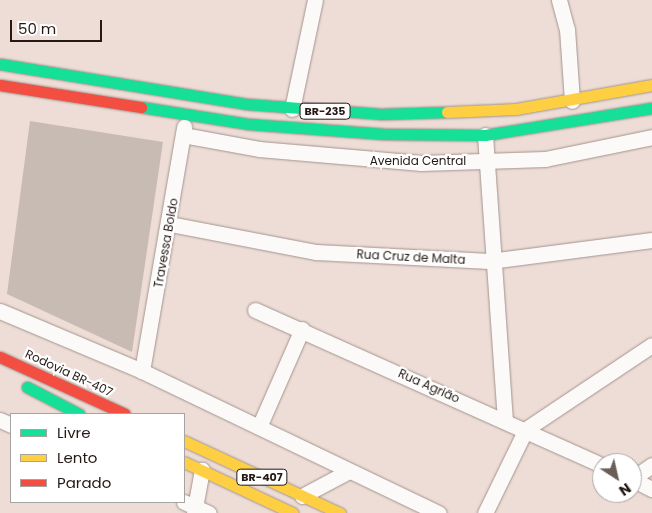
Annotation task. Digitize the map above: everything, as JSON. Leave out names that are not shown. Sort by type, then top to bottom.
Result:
[{"type":"main road","name":"BR-235","points":[[0,64],[292,109],[429,114],[572,101],[652,86]]},
{"type":"main road","name":"BR-235","points":[[0,85],[186,114],[385,134],[485,135],[550,128],[652,108]]},
{"type":"main road","name":"Rodovia BR-407","points":[[0,357],[123,413]]},
{"type":"main road","points":[[18,382],[78,413]]},
{"type":"main road","name":"BR-407","points":[[185,441],[340,513]]},
{"type":"main road","name":"BR-407","points":[[185,462],[294,513]]},
{"type":"street","points":[[292,109],[316,0]]},
{"type":"street","points":[[559,0],[567,29],[572,101]]},
{"type":"street","name":"Travessa Boldo","points":[[142,371],[170,224],[186,114]]},
{"type":"street","name":"Avenida Central","points":[[183,135],[377,162],[545,159],[652,137]]},
{"type":"street","points":[[485,135],[490,261],[505,420]]},
{"type":"street","name":"Rua Cruz de Malta","points":[[170,224],[316,252],[490,261],[652,240]]},
{"type":"street","name":"Rua Agrião","points":[[254,310],[302,329],[592,460]]},
{"type":"street","points":[[0,311],[142,371],[439,513]]},
{"type":"street","points":[[259,428],[302,329]]},
{"type":"street","points":[[485,513],[526,429],[652,345]]},
{"type":"street","points":[[202,470],[191,507],[209,513]]},
{"type":"street","points":[[302,496],[349,471]]},
{"type":"building","points":[[30,121],[163,142],[132,352],[7,294]]},
{"type":"traffic: fast","points":[[0,64],[246,104],[381,114],[447,112]]},
{"type":"traffic: fast","points":[[141,107],[248,124],[385,134],[485,135],[652,108]]},
{"type":"traffic: fast","points":[[27,387],[77,413]]},
{"type":"traffic: slow","points":[[447,112],[516,109],[652,85]]},
{"type":"traffic: slow","points":[[185,441],[340,513]]},
{"type":"traffic: slow","points":[[185,462],[293,513]]},
{"type":"traffic: jam","points":[[0,85],[141,107]]},
{"type":"traffic: jam","points":[[0,357],[123,413]]}]
